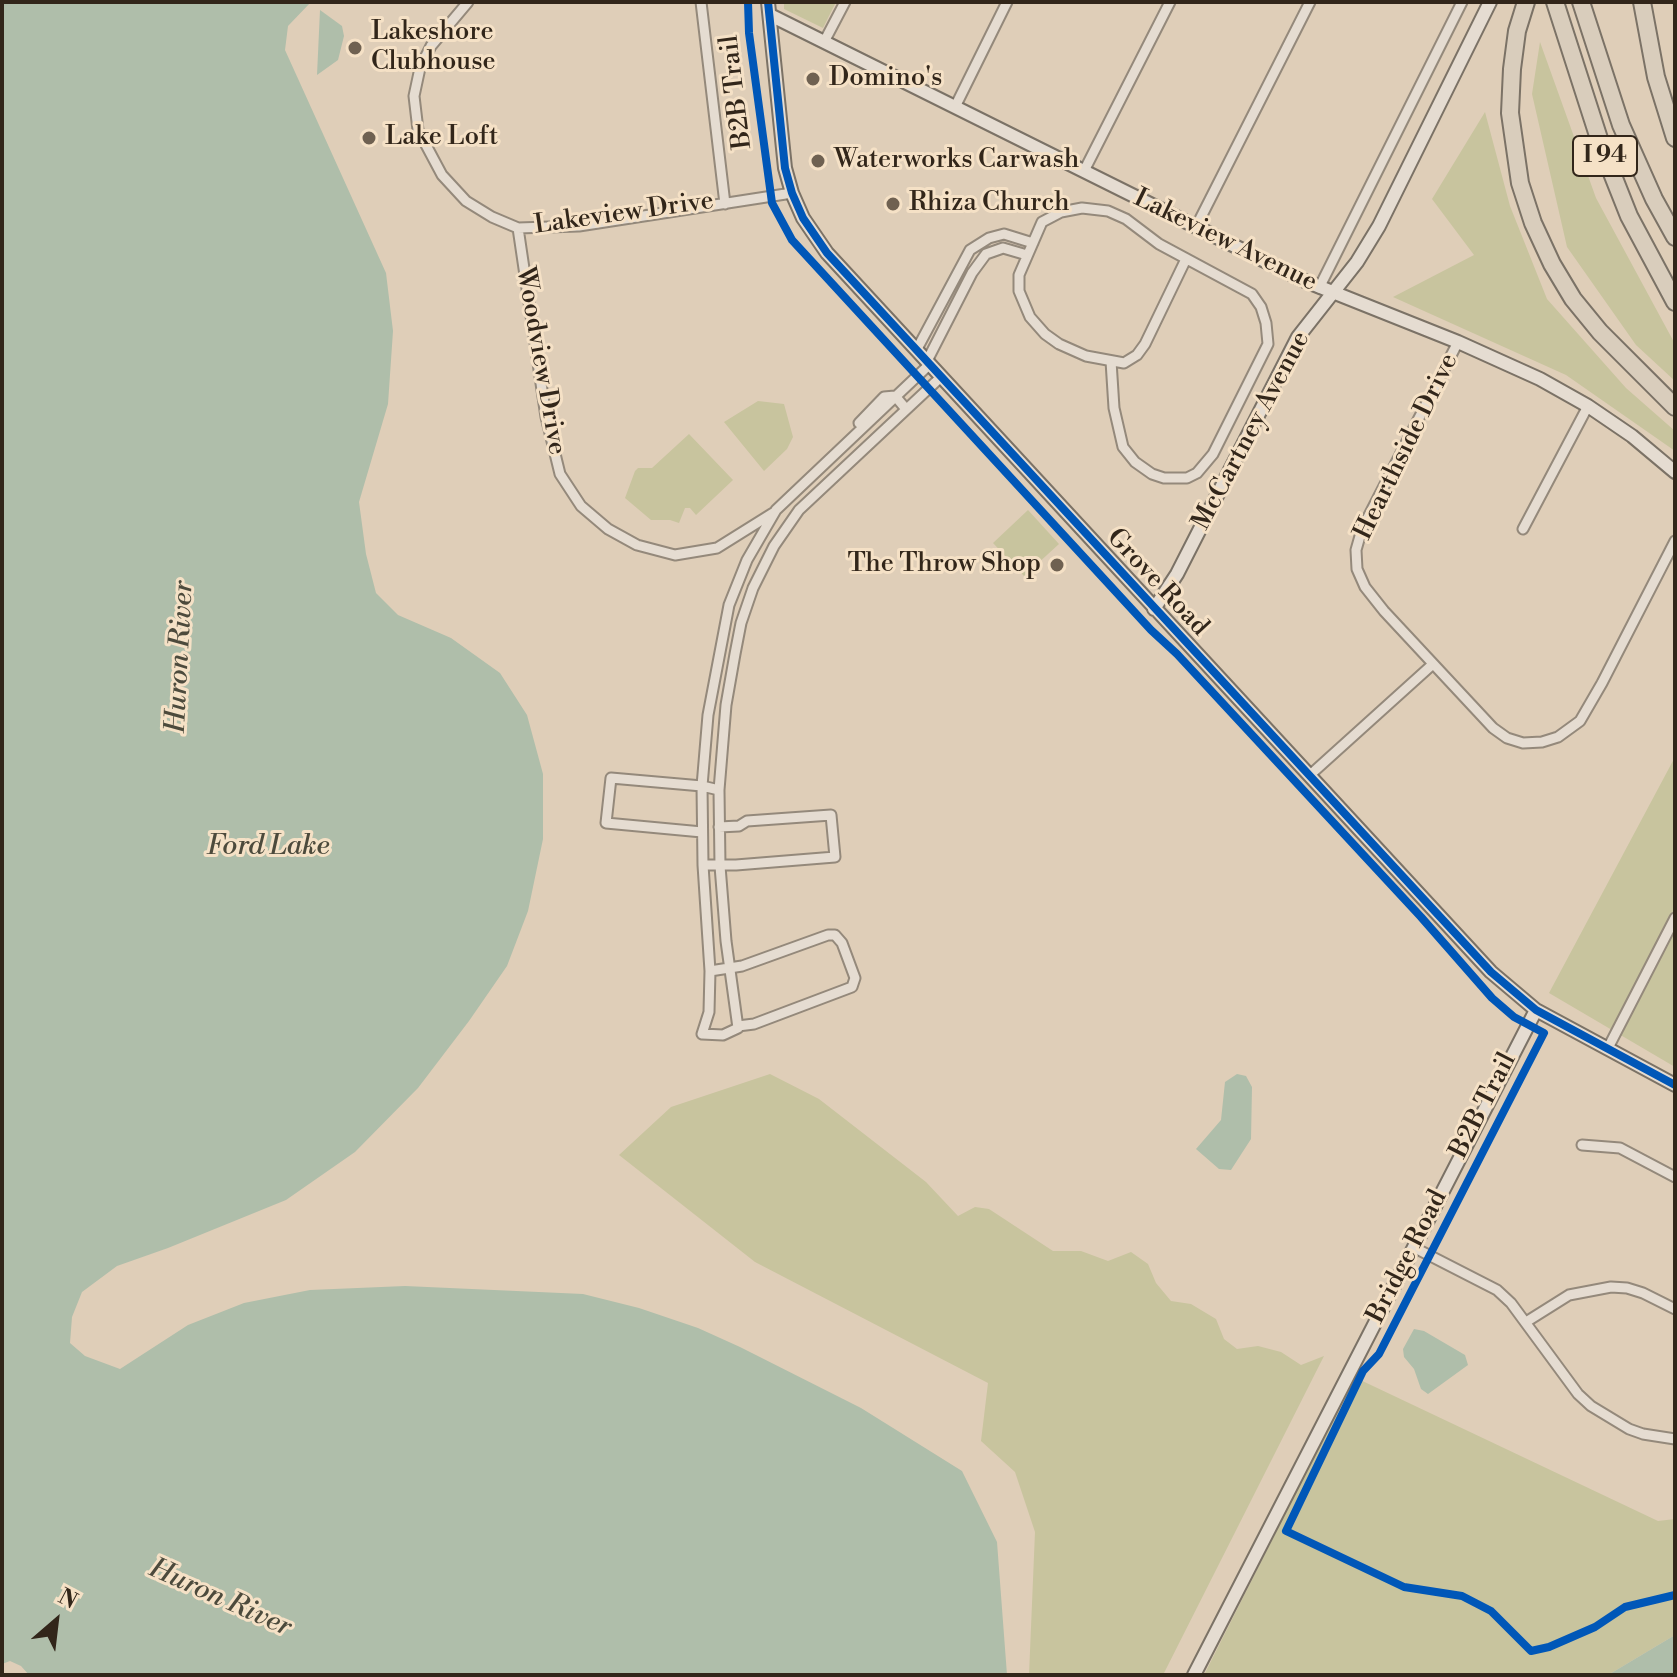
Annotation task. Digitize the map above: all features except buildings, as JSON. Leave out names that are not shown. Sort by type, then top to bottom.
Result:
[{"type":"highway","points":[[1526,2],[1517,31],[1510,113],[1520,183],[1533,223],[1573,299],[1600,332],[1675,407]]},
{"type":"highway","name":"I 94","points":[[1555,2],[1602,148],[1629,216],[1675,302]]},
{"type":"highway","name":"I 94","points":[[1581,2],[1621,125],[1654,199],[1675,237]]},
{"type":"highway","points":[[1642,2],[1656,77],[1675,138]]},
{"type":"street","name":"Lakeview Drive","points":[[468,2],[431,46],[420,68],[414,96],[418,130],[442,175],[466,201],[518,228],[579,226],[725,204],[701,2]]},
{"type":"street","points":[[824,42],[845,2]]},
{"type":"street","points":[[955,107],[1007,2]]},
{"type":"street","points":[[1084,171],[1170,2]]},
{"type":"street","points":[[1196,227],[1310,2]]},
{"type":"street","points":[[1325,290],[1462,2]]},
{"type":"street","name":"McCartney Avenue","points":[[1154,609],[1177,574],[1325,290],[1357,262],[1379,226],[1490,2]]},
{"type":"street","name":"Lakeview Avenue","points":[[769,8],[824,42],[1325,290],[1458,342],[1540,379],[1632,436],[1675,472]]},
{"type":"street","name":"Grove Road","points":[[769,8],[785,168],[792,193],[812,235],[827,253],[1470,951],[1513,993],[1536,1010],[1675,1085]]},
{"type":"street","points":[[725,204],[792,193]]},
{"type":"street","points":[[1111,361],[1114,408],[1123,447],[1135,462],[1152,474],[1164,478],[1187,478],[1197,473],[1213,454],[1268,344],[1261,307],[1252,294],[1159,244],[1126,219],[1108,211],[1082,208],[1061,212],[1042,222],[1019,275],[1019,291],[1030,317],[1059,344],[1086,356],[1127,362],[1145,344],[1186,259]]},
{"type":"street","name":"Woodview Drive","points":[[518,228],[546,417],[560,474],[581,506],[608,529],[637,545],[675,555],[717,548],[776,510]]},
{"type":"street","points":[[917,349],[970,250],[989,238],[1004,234],[1033,243]]},
{"type":"street","points":[[710,971],[835,935],[842,943],[855,978],[852,987],[754,1024],[738,1026],[723,1035],[702,1034],[709,1012],[710,971],[703,865],[702,786],[708,715],[729,605],[747,560],[776,510],[928,363],[972,273],[986,254],[1003,248],[1027,255]]},
{"type":"street","name":"Hearthside Drive","points":[[1458,342],[1362,529],[1356,550],[1357,569],[1365,587],[1384,611],[1493,728],[1507,738],[1533,742],[1558,737],[1580,721],[1675,541]]},
{"type":"street","points":[[738,1026],[729,968],[720,866],[719,790],[726,705],[741,623],[764,564],[783,532],[811,497],[942,376]]},
{"type":"street","points":[[895,396],[906,409]]},
{"type":"street","points":[[838,451],[842,440],[884,397],[895,396]]},
{"type":"street","points":[[1523,529],[1588,406]]},
{"type":"street","points":[[851,437],[862,450]]},
{"type":"street","points":[[800,487],[811,497]]},
{"type":"street","points":[[747,560],[764,564]]},
{"type":"street","points":[[719,650],[735,654]]},
{"type":"street","points":[[1310,775],[1433,664]]},
{"type":"street","points":[[702,832],[606,823],[611,778],[719,790]]},
{"type":"street","points":[[703,865],[835,857],[831,815],[747,821],[739,826],[719,827]]},
{"type":"street","points":[[1608,1048],[1675,918]]},
{"type":"street","name":"Bridge Road","points":[[1194,1675],[1536,1010]]},
{"type":"street","points":[[1582,1145],[1620,1148],[1675,1177]]},
{"type":"street","points":[[1413,1247],[1497,1290],[1526,1322],[1578,1394],[1591,1406],[1643,1434],[1675,1439]]},
{"type":"street","points":[[1526,1322],[1569,1295],[1611,1287],[1643,1293],[1675,1309]]},
{"type":"shaded area","points":[[784,2],[836,2],[823,28],[784,9]]},
{"type":"shaded area","points":[[1540,42],[1596,198],[1675,344],[1675,381],[1636,345],[1567,247],[1532,94]]},
{"type":"shaded area","points":[[1485,112],[1510,206],[1547,299],[1626,388],[1675,431],[1675,451],[1566,375],[1393,297],[1474,255],[1432,199]]},
{"type":"shaded area","points":[[758,401],[784,404],[793,437],[787,449],[764,471],[724,422]]},
{"type":"shaded area","points":[[689,434],[733,480],[696,515],[690,508],[685,508],[679,523],[651,520],[625,498],[635,471],[638,468],[652,468]]},
{"type":"shaded area","points":[[1028,510],[1059,544],[1024,576],[993,543]]},
{"type":"shaded area","points":[[1675,757],[1675,1067],[1549,993]]},
{"type":"shaded area","points":[[770,1074],[819,1099],[926,1182],[958,1216],[975,1207],[989,1209],[1053,1251],[1081,1251],[1108,1261],[1131,1252],[1148,1264],[1156,1283],[1171,1301],[1191,1304],[1216,1319],[1224,1339],[1237,1349],[1258,1346],[1281,1352],[1301,1365],[1324,1356],[1163,1675],[1029,1675],[1035,1532],[1015,1472],[981,1441],[988,1383],[755,1262],[619,1155],[671,1107]]},
{"type":"shaded area","points":[[1354,1377],[1658,1521],[1675,1519],[1675,1635],[1608,1675],[1204,1675]]},
{"type":"water","name":"Ford Lake","points":[[2,2],[311,2],[288,26],[285,50],[386,273],[393,331],[388,404],[359,502],[366,554],[376,593],[398,615],[451,638],[500,673],[527,715],[543,774],[543,839],[528,911],[507,966],[418,1088],[355,1152],[286,1200],[117,1266],[82,1292],[72,1317],[70,1343],[85,1356],[120,1369],[188,1325],[244,1303],[310,1290],[405,1286],[583,1294],[639,1308],[698,1328],[861,1408],[962,1471],[997,1542],[1007,1675],[29,1675],[21,1666],[10,1661],[2,1664]]},
{"type":"water","points":[[320,10],[342,26],[344,36],[338,60],[317,75]]},
{"type":"water","points":[[1237,1074],[1246,1076],[1252,1087],[1251,1139],[1231,1170],[1219,1169],[1196,1149],[1221,1120],[1225,1082]]},
{"type":"water","points":[[1414,1329],[1424,1331],[1465,1355],[1468,1365],[1428,1394],[1421,1389],[1414,1369],[1404,1357],[1403,1349]]},
{"type":"water","points":[[1675,1635],[1675,1675],[1608,1675]]},
{"type":"cycle path","name":"B2B Trail","points":[[748,2],[749,33],[772,203],[792,240],[1151,630],[1177,654],[1421,917],[1492,998],[1514,1017],[1544,1033],[1379,1354],[1363,1371],[1286,1531],[1404,1587],[1462,1596],[1491,1611],[1531,1651],[1549,1647],[1595,1627],[1625,1607],[1675,1595]]},
{"type":"cycle path","points":[[768,2],[785,168],[803,218],[827,253],[1491,972],[1536,1010],[1675,1085]]},
{"type":"place","name":"Lakeshore Clubhouse","points":[[355,48]]},
{"type":"place","name":"Domino's","points":[[813,79]]},
{"type":"place","name":"Lake Loft","points":[[369,138]]},
{"type":"place","name":"Waterworks Carwash","points":[[818,161]]},
{"type":"place","name":"Rhiza Church","points":[[893,204]]},
{"type":"place","name":"The Throw Shop","points":[[1057,565]]},
{"type":"water label","name":"Huron River","points":[[181,657]]},
{"type":"water label","name":"Huron River","points":[[220,1599]]}]
